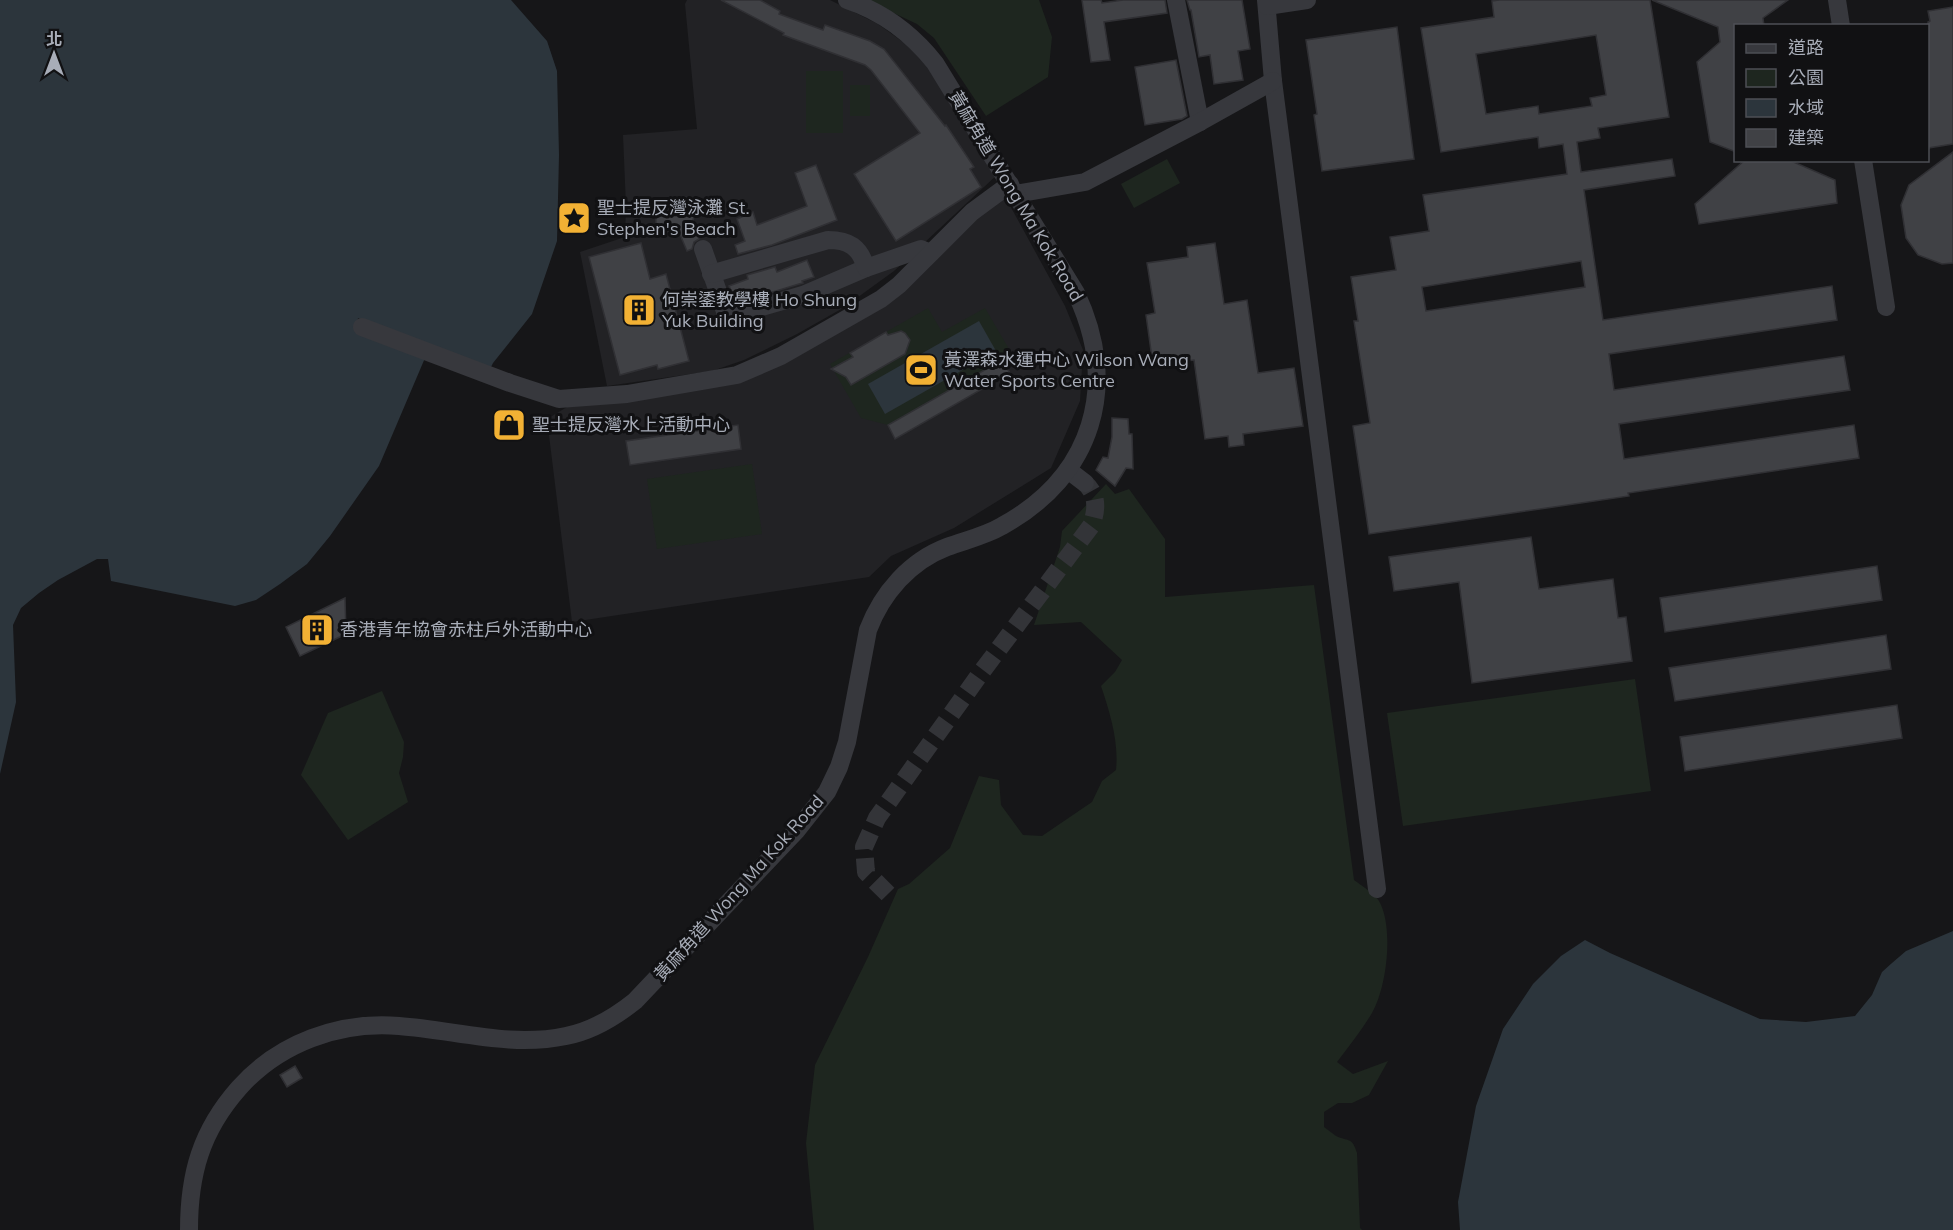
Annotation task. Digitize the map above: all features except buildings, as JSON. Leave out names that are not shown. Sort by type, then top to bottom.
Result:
[{"type":"street","name":"黃麻角道 Wong Ma Kok Road","points":[[189,1230],[191,1184],[199,1153],[206,1137],[235,1092],[256,1070],[281,1052],[327,1033],[378,1025],[494,1038],[530,1040],[557,1038],[597,1025],[635,1001],[797,831],[827,792],[839,768],[847,742],[868,630],[874,615],[890,589],[911,568],[934,553],[991,532],[1018,517],[1042,499],[1068,470],[1083,443],[1093,415],[1097,380],[1094,342],[1077,293],[945,78],[927,53],[891,21],[847,0]]},
{"type":"street","points":[[1176,0],[1200,122]]},
{"type":"street","points":[[1307,0],[1266,3],[1273,81],[1377,889]]},
{"type":"street","points":[[1837,0],[1841,24]]},
{"type":"street","points":[[362,327],[559,399],[627,394],[747,372],[781,356],[874,304],[899,285],[972,212],[1013,189],[1085,182],[1273,81]]},
{"type":"street","points":[[1863,162],[1886,307]]},
{"type":"street","points":[[711,274],[828,240],[840,240],[851,245],[862,255],[866,268]]},
{"type":"street","points":[[703,249],[726,317],[803,295],[866,268],[921,249],[931,253]]},
{"type":"street","points":[[1068,470],[1085,483]]},
{"type":"shaded area","points":[[687,0],[830,0],[878,24],[928,60],[999,173],[894,271],[843,308],[797,334],[744,360],[712,371],[607,386],[580,252],[625,237],[623,135],[697,129],[685,4]]},
{"type":"shaded area","points":[[1002,191],[1065,306],[1083,350],[1080,401],[1051,468],[954,528],[891,556],[869,577],[572,622],[547,419],[572,404],[703,389],[863,319]]},
{"type":"green space","points":[[866,0],[1039,0],[1052,37],[1048,77],[986,116],[934,38],[917,24]]},
{"type":"green space","points":[[806,71],[843,71],[843,133],[806,133]]},
{"type":"green space","points":[[850,85],[870,85],[870,116],[850,116]]},
{"type":"green space","points":[[1167,159],[1180,183],[1134,208],[1121,184]]},
{"type":"green space","name":"黃澤森水運中心 Wilson Wang Water Sports Centre","points":[[928,308],[942,332],[985,308],[1016,361],[1006,367],[1010,373],[895,439],[888,425],[861,418],[830,364]]},
{"type":"green space","points":[[752,464],[762,534],[657,549],[647,479]]},
{"type":"green space","points":[[1106,484],[1115,494],[1129,489],[1165,539],[1165,597],[1314,585],[1354,880],[1379,901],[1384,912],[1386,926],[1387,957],[1382,988],[1377,1002],[1364,1026],[1337,1062],[1353,1074],[1388,1061],[1369,1095],[1352,1103],[1338,1103],[1324,1112],[1324,1127],[1336,1136],[1349,1140],[1357,1153],[1360,1228],[1362,1230],[814,1230],[806,1143],[815,1065],[868,957],[898,889],[909,884],[950,848],[979,776],[999,780],[1001,805],[1023,835],[1042,836],[1092,802],[1102,781],[1116,770],[1115,738],[1101,686],[1115,672],[1122,660],[1081,622],[1034,625],[1060,547],[1062,531]]},
{"type":"green space","points":[[1635,679],[1651,791],[1403,826],[1387,713]]},
{"type":"green space","points":[[382,691],[404,742],[399,773],[408,802],[348,840],[301,775],[328,713]]},
{"type":"water","points":[[0,0],[511,0],[547,41],[557,71],[559,155],[557,241],[532,314],[489,371],[358,318],[356,329],[425,358],[379,466],[330,536],[307,564],[256,600],[235,606],[111,581],[108,559],[97,559],[58,580],[21,608],[13,625],[16,702],[0,774]]},
{"type":"water","points":[[979,321],[996,351],[885,414],[868,384]]},
{"type":"water","points":[[1953,931],[1953,1230],[1460,1230],[1458,1202],[1476,1106],[1503,1029],[1533,984],[1561,956],[1585,940],[1760,1019],[1806,1022],[1855,1016],[1872,995],[1882,972],[1892,963],[1906,951]]},
{"type":"tunnel","points":[[888,894],[866,872],[864,847],[877,818],[980,674],[1091,526],[1095,503],[1085,483]]},
{"type":"place","name":"聖士提反灣泳灘 St. Stephen's Beach","points":[[574,218]]},
{"type":"place","name":"何崇鋈教學樓 Ho Shung Yuk Building","points":[[639,310]]},
{"type":"place","name":"黃澤森水運中心 Wilson Wang Water Sports Centre","points":[[921,370]]},
{"type":"place","name":"聖士提反灣水上活動中心","points":[[509,425]]},
{"type":"place","name":"香港青年協會赤柱戶外活動中心","points":[[317,630]]}]
